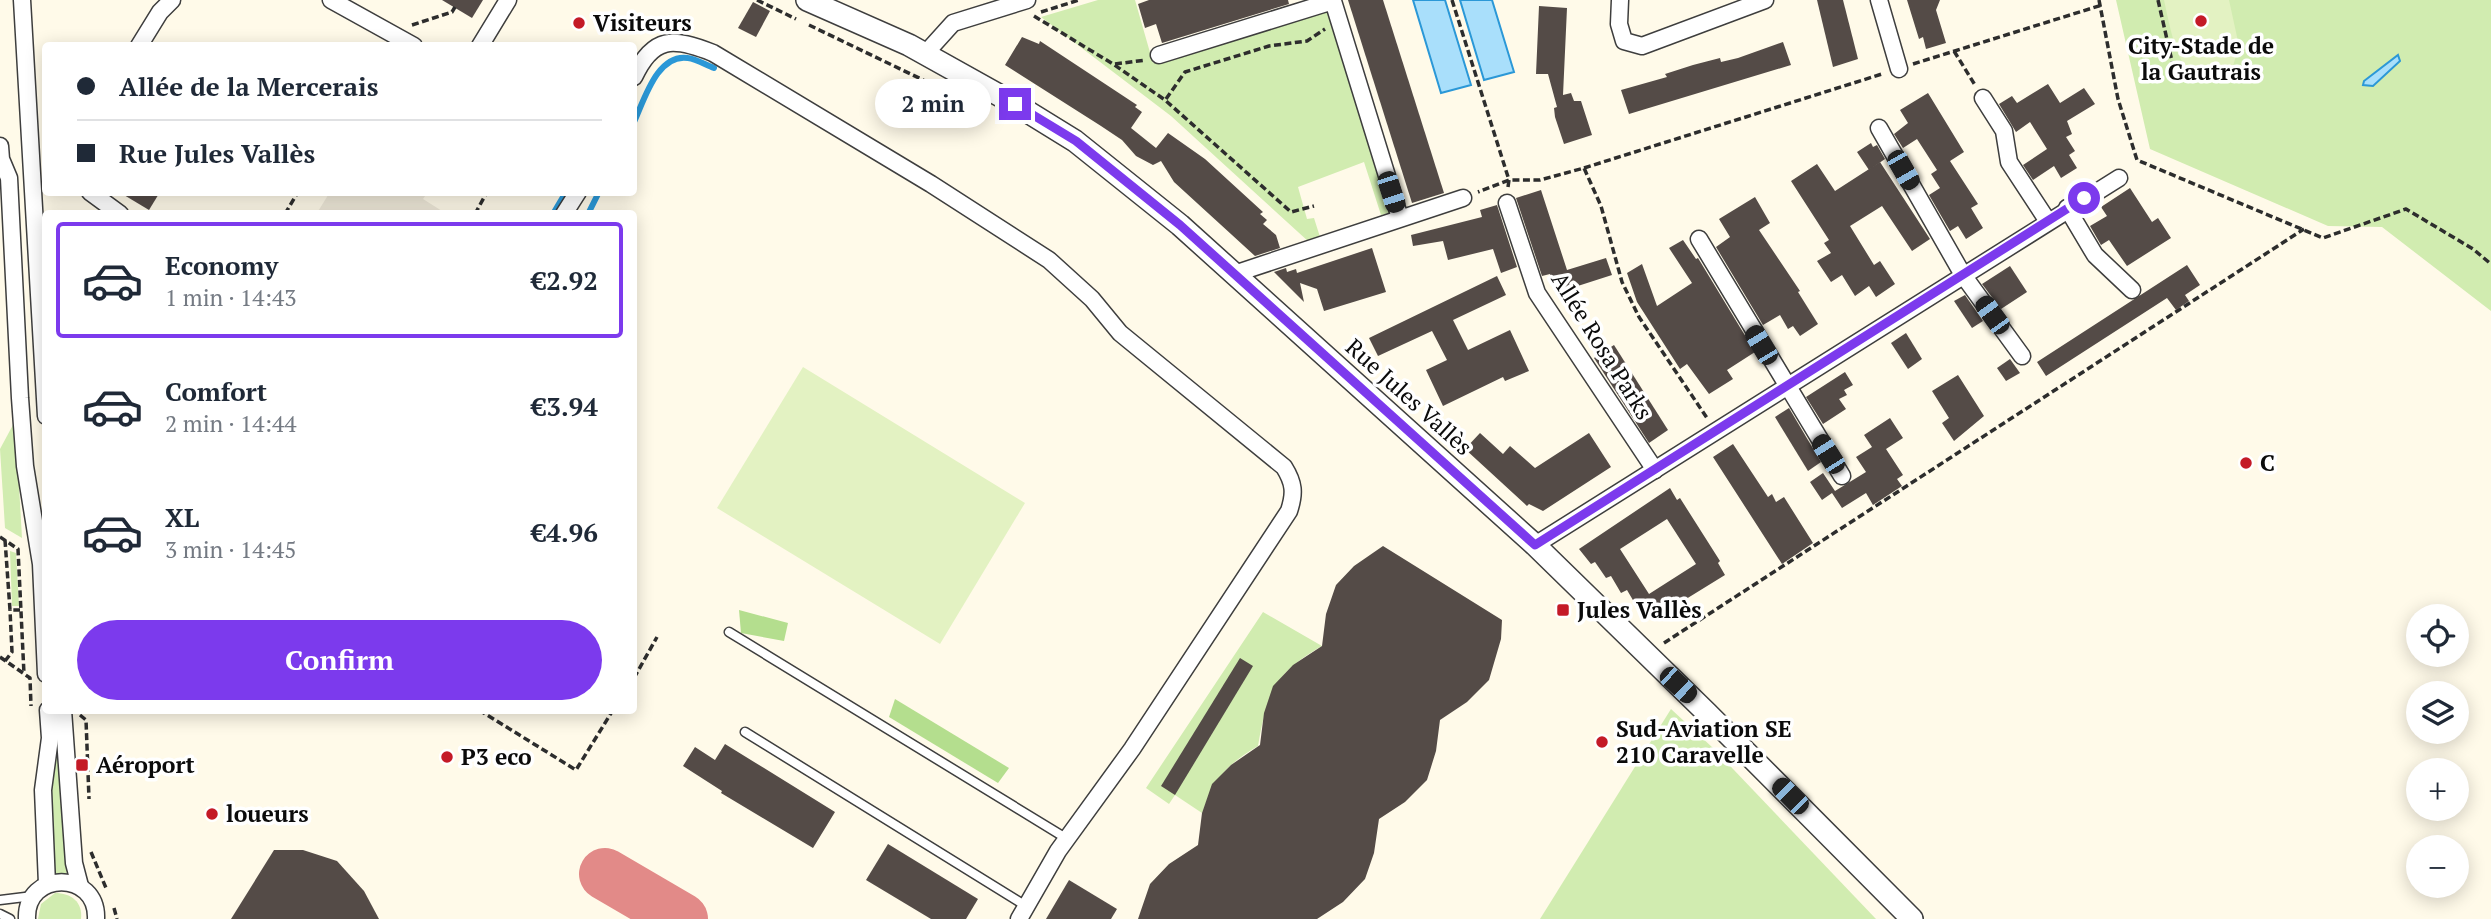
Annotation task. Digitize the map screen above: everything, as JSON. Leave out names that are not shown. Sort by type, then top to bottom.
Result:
[{"type":"street","points":[[22,0],[42,347]]},
{"type":"street","points":[[142,42],[172,0]]},
{"type":"street","points":[[331,0],[407,42]]},
{"type":"street","points":[[482,42],[508,0]]},
{"type":"street","name":"Rue Jules Vallès","points":[[807,0],[925,54],[1076,141],[1180,225],[1535,545],[1647,653],[1912,919]]},
{"type":"street","points":[[1620,0],[1619,24],[1624,41],[1642,46],[1765,0]]},
{"type":"street","points":[[1879,0],[1899,69]]},
{"type":"street","points":[[1159,55],[1333,1],[1400,218]]},
{"type":"street","points":[[925,54],[953,23],[1029,7]]},
{"type":"street","points":[[637,71],[644,55],[657,45],[672,42],[691,44],[713,53],[931,184],[1049,260],[1092,299],[1120,333],[1255,442],[1288,473],[1295,494],[1289,511],[1069,840],[1058,850],[1022,912]]},
{"type":"street","points":[[1983,98],[2004,131],[2009,162],[2047,220]]},
{"type":"street","points":[[1879,128],[1963,275],[2022,356]]},
{"type":"street","points":[[0,146],[1,159],[9,178],[25,466],[42,586]]},
{"type":"street","points":[[1535,545],[2047,220],[2119,178]]},
{"type":"street","points":[[95,196],[115,210]]},
{"type":"street","points":[[1234,274],[1463,198]]},
{"type":"street","name":"Allée Rosa Parks","points":[[1507,203],[1537,293],[1655,470]]},
{"type":"street","points":[[2067,208],[2095,255],[2133,290]]},
{"type":"street","points":[[1699,239],[1842,476]]},
{"type":"street","points":[[47,884],[43,790],[50,738],[48,714]]},
{"type":"street","points":[[63,714],[74,863],[80,886],[92,899],[96,919]]},
{"type":"street","points":[[27,919],[33,896],[47,884],[58,881],[80,886]]},
{"type":"lane","points":[[729,632],[1069,840]]},
{"type":"lane","points":[[745,732],[1022,912]]},
{"type":"lane","points":[[0,900],[33,896]]},
{"type":"lane","points":[[0,914],[10,919]]},
{"type":"path","points":[[757,0],[955,95]]},
{"type":"path","points":[[1452,0],[1509,180],[1507,203]]},
{"type":"path","points":[[2158,0],[2174,70]]},
{"type":"path","points":[[1463,198],[1509,180],[1539,180],[1584,168],[2101,2],[2118,99],[2137,160],[2323,239],[2406,209],[2473,249],[2491,264]]},
{"type":"path","points":[[1029,7],[1165,100],[1291,212],[1314,206]]},
{"type":"path","points":[[394,35],[397,30],[452,12],[455,8]]},
{"type":"path","points":[[1165,100],[1185,72],[1269,46],[1307,41],[1318,32],[1340,24]]},
{"type":"path","points":[[1954,51],[1983,98]]},
{"type":"path","points":[[1113,64],[1141,62],[1159,55]]},
{"type":"path","points":[[1584,168],[1601,206],[1622,282],[1639,317],[1715,431]]},
{"type":"path","points":[[1647,653],[2304,229]]},
{"type":"path","points":[[0,537],[18,549],[24,674],[0,657]]},
{"type":"path","points":[[5,540],[12,652],[5,661]]},
{"type":"path","points":[[10,610],[20,610]]},
{"type":"path","points":[[637,673],[657,637]]},
{"type":"path","points":[[79,714],[86,720],[89,811]]},
{"type":"path","points":[[485,714],[576,770],[611,714]]},
{"type":"path","points":[[91,850],[109,895]]},
{"type":"path","points":[[113,907],[117,919]]},
{"type":"green space","points":[[1098,0],[1135,0],[1153,63],[1330,10],[1393,212],[1381,215],[1364,162],[1298,187],[1307,219],[1314,218],[1320,237],[1309,242],[1171,116],[1041,17]]},
{"type":"green space","points":[[2116,0],[2491,0],[2491,311],[2382,227],[2328,226],[2150,149]]},
{"type":"green space","name":"City-Stade de la Gautrais","points":[[2164,0],[2229,0],[2239,46],[2233,66],[2216,78],[2202,80],[2191,74],[2176,47]]},
{"type":"green space","points":[[803,367],[1025,503],[940,644],[717,508]]},
{"type":"green space","points":[[14,423],[22,538],[5,528],[0,449]]},
{"type":"green space","points":[[10,551],[16,553],[19,606],[12,606]]},
{"type":"green space","points":[[739,610],[788,623],[784,641],[741,633]]},
{"type":"green space","points":[[1263,612],[1322,646],[1293,666],[1275,687],[1265,712],[1258,746],[1238,759],[1223,774],[1211,791],[1202,813],[1175,795],[1169,804],[1146,788]]},
{"type":"green space","points":[[895,699],[1009,768],[998,783],[889,717]]},
{"type":"green space","points":[[1671,709],[1713,748],[1876,919],[1540,919]]},
{"type":"green space","points":[[57,714],[67,878],[53,879],[48,797]]},
{"type":"green space","points":[[55,893],[71,897],[78,903],[81,919],[38,919],[41,904]]},
{"type":"shaded area","points":[[328,196],[425,196],[423,199],[440,210],[319,210]]},
{"type":"water","points":[[1413,0],[1445,0],[1471,85],[1441,93]]},
{"type":"water","points":[[1460,0],[1492,0],[1514,72],[1484,80]]},
{"type":"water","points":[[2398,55],[2400,61],[2373,86],[2363,85],[2364,81]]},
{"type":"building","points":[[442,0],[483,0],[472,18]]},
{"type":"building","points":[[1149,0],[1288,0],[1289,4],[1162,43],[1156,24],[1145,28],[1138,4]]},
{"type":"building","points":[[1348,0],[1383,0],[1444,193],[1412,203]]},
{"type":"building","points":[[1817,0],[1843,0],[1858,59],[1833,67]]},
{"type":"building","points":[[1907,0],[1940,0],[1936,10],[1946,43],[1926,49],[1923,37],[1919,39]]},
{"type":"building","points":[[753,2],[770,11],[756,37],[738,28]]},
{"type":"building","points":[[1539,6],[1567,8],[1563,95],[1571,93],[1574,101],[1581,101],[1592,135],[1564,144],[1555,117],[1554,108],[1557,107],[1548,74],[1536,74]]},
{"type":"building","points":[[1022,37],[1039,44],[1040,41],[1137,105],[1135,107],[1142,112],[1131,128],[1156,148],[1168,133],[1205,159],[1263,212],[1260,214],[1267,220],[1263,224],[1276,235],[1280,248],[1255,256],[1174,182],[1161,161],[1153,165],[1136,156],[1122,140],[1005,65]]},
{"type":"building","points":[[1783,42],[1791,65],[1629,114],[1621,90],[1667,77],[1665,74],[1693,65],[1720,58],[1721,62],[1738,58]]},
{"type":"building","points":[[2048,84],[2060,103],[2084,88],[2095,104],[2067,121],[2072,134],[2066,137],[2075,151],[2069,155],[2077,168],[2061,178],[2054,166],[2033,180],[2023,165],[2047,149],[2030,122],[2016,132],[1999,104],[2012,96],[2017,103]]},
{"type":"building","points":[[1928,93],[1964,152],[1950,161],[1978,204],[1971,208],[1983,228],[1966,239],[1958,226],[1950,231],[1929,195],[1940,188],[1931,174],[1937,170],[1917,139],[1903,148],[1894,134],[1908,123],[1900,110]]},
{"type":"building","points":[[1871,143],[1873,147],[1877,145],[1885,159],[1869,170],[1857,152]]},
{"type":"building","points":[[1880,162],[1930,239],[1912,251],[1882,206],[1850,226],[1874,265],[1880,261],[1895,284],[1876,297],[1869,286],[1855,296],[1842,275],[1831,282],[1817,261],[1831,253],[1824,243],[1829,240],[1791,181],[1817,164],[1835,191]]},
{"type":"building","points":[[2130,188],[2152,222],[2158,218],[2171,238],[2127,266],[2109,240],[2101,245],[2090,226],[2107,216],[2101,207]]},
{"type":"building","points":[[1541,190],[1567,270],[1606,258],[1612,275],[1556,293],[1550,274],[1542,276],[1516,198]]},
{"type":"building","points":[[126,196],[158,196],[149,210]]},
{"type":"building","points":[[1755,197],[1770,223],[1759,230],[1800,291],[1798,292],[1818,324],[1800,336],[1793,326],[1788,329],[1780,315],[1763,325],[1716,247],[1730,237],[1719,219]]},
{"type":"building","points":[[1497,205],[1517,267],[1501,273],[1493,249],[1448,260],[1443,241],[1413,246],[1411,235],[1482,217],[1480,210]]},
{"type":"building","points":[[1683,240],[1696,259],[1698,258],[1755,352],[1727,370],[1733,379],[1709,394],[1687,364],[1680,369],[1637,302],[1627,273],[1642,264],[1657,306],[1692,283],[1669,248]]},
{"type":"building","points":[[1372,248],[1386,292],[1324,311],[1317,289],[1300,283],[1304,302],[1274,272],[1286,268],[1287,272],[1296,269],[1297,273]]},
{"type":"building","points":[[2187,265],[2200,285],[2185,295],[2189,301],[2176,310],[2167,298],[2046,376],[2037,362]]},
{"type":"building","points":[[2010,266],[2027,292],[2001,309],[1982,284]]},
{"type":"building","points":[[1497,276],[1506,295],[1453,320],[1468,350],[1510,330],[1529,371],[1505,381],[1503,377],[1443,406],[1426,370],[1447,360],[1432,331],[1378,356],[1369,338]]},
{"type":"building","points":[[1965,295],[1983,321],[1972,328],[1954,301]]},
{"type":"building","points":[[1906,333],[1922,359],[1908,369],[1891,343]]},
{"type":"building","points":[[1614,345],[1668,430],[1649,443],[1594,358]]},
{"type":"building","points":[[2010,359],[2020,373],[2006,381],[1997,368]]},
{"type":"building","points":[[1845,372],[1853,385],[1844,390],[1847,395],[1839,399],[1846,409],[1823,424],[1806,397]]},
{"type":"building","points":[[1958,375],[1984,416],[1954,441],[1942,423],[1949,418],[1932,391]]},
{"type":"building","points":[[1789,408],[1821,462],[1808,471],[1775,417]]},
{"type":"building","points":[[1890,418],[1903,438],[1886,449],[1903,475],[1897,479],[1902,486],[1873,505],[1866,493],[1842,508],[1832,493],[1822,500],[1810,482],[1823,473],[1835,491],[1866,472],[1856,457],[1872,447],[1864,435]]},
{"type":"building","points":[[1480,433],[1503,454],[1510,446],[1535,468],[1589,433],[1611,467],[1543,511],[1529,504],[1527,506],[1465,449]]},
{"type":"building","points":[[1733,444],[1768,497],[1772,494],[1776,502],[1784,497],[1813,543],[1782,564],[1713,457]]},
{"type":"building","points":[[1670,488],[1677,500],[1680,498],[1720,561],[1718,563],[1725,575],[1652,620],[1642,605],[1637,607],[1627,590],[1621,593],[1611,576],[1606,578],[1595,562],[1591,564],[1579,549]],"holes":[[[1667,519],[1696,564],[1649,594],[1620,549]]]},
{"type":"building","points":[[1383,546],[1502,620],[1501,639],[1489,680],[1467,702],[1440,720],[1436,751],[1427,780],[1405,802],[1379,819],[1374,853],[1365,879],[1343,902],[1317,919],[1138,919],[1150,884],[1169,864],[1198,845],[1202,813],[1212,784],[1231,765],[1260,745],[1264,713],[1273,686],[1293,665],[1322,646],[1326,614],[1336,585],[1354,566]]},
{"type":"building","points":[[1240,658],[1253,666],[1175,795],[1161,786]]},
{"type":"building","points":[[725,744],[835,812],[813,848],[721,793],[722,791],[683,766],[695,747],[715,760]]},
{"type":"building","points":[[888,844],[978,899],[966,919],[931,919],[866,880]]},
{"type":"building","points":[[274,850],[303,850],[337,861],[364,891],[379,919],[231,919]]},
{"type":"building","points":[[1069,880],[1117,909],[1111,919],[1046,919]]},
{"type":"waterway","points":[[637,115],[653,80],[668,63],[677,58],[688,58],[714,68]]},
{"type":"waterway","points":[[555,210],[564,196]]},
{"type":"waterway","points":[[590,210],[597,196]]},
{"type":"taxiway","points":[[605,874],[682,919]]},
{"type":"place","name":"City-Stade de la Gautrais","points":[[2201,21]]},
{"type":"place","name":"Visiteurs","points":[[579,23]]},
{"type":"place","name":"C","points":[[2246,463]]},
{"type":"place","name":"Jules Vallès","points":[[1563,610]]},
{"type":"place","name":"Sud-Aviation SE 210 Caravelle","points":[[1602,742]]},
{"type":"place","name":"P3 eco","points":[[447,757]]},
{"type":"place","name":"Aéroport","points":[[82,765]]},
{"type":"place","name":"loueurs","points":[[212,814]]},
{"type":"route","points":[[1015,104],[1076,141],[1180,225],[1535,545],[2084,198]]}]
